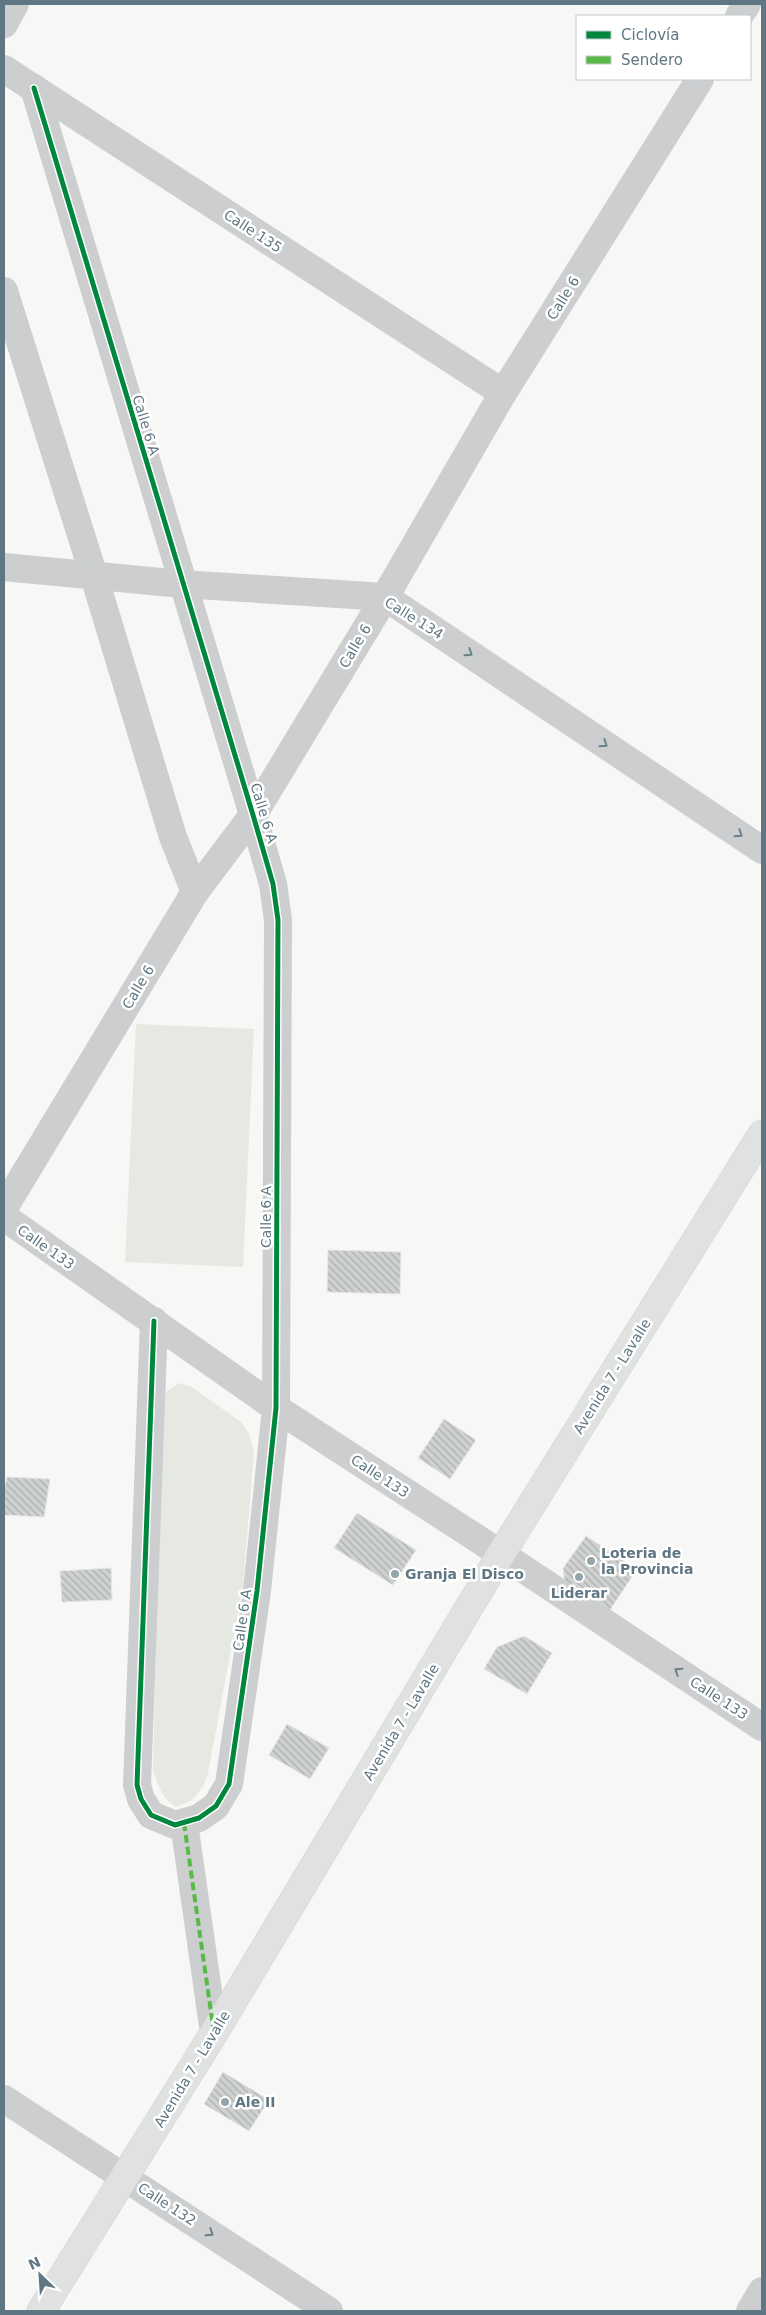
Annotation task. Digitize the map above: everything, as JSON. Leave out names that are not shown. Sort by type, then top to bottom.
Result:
[{"type":"street","points":[[4,24],[15,4]]},
{"type":"street","points":[[740,15],[747,4]]},
{"type":"street","name":"Calle 135","points":[[4,69],[503,393]]},
{"type":"street","name":"Calle 6","points":[[4,1208],[195,892],[253,815],[384,597],[503,393],[699,80]]},
{"type":"street","name":"Calle 6 A","points":[[34,88],[253,815],[273,884],[278,920],[276,1408],[257,1591],[229,1784],[216,1806],[199,1818],[184,1823]]},
{"type":"street","points":[[4,291],[94,576],[173,837],[195,892]]},
{"type":"street","name":"Calle 134","points":[[4,567],[182,584],[384,597],[762,850]]},
{"type":"street","name":"Avenida 7 - Lavalle","points":[[42,2311],[214,2033],[501,1554],[762,1134]]},
{"type":"street","name":"Calle 133","points":[[4,1217],[276,1408],[762,1726]]},
{"type":"street","points":[[154,1321],[136,1785],[141,1799],[151,1815],[176,1825],[184,1823],[214,2033]]},
{"type":"street","name":"Calle 132","points":[[4,2099],[329,2311]]},
{"type":"street","points":[[750,2311],[762,2291]]},
{"type":"shaded area","points":[[136,1024],[254,1029],[243,1267],[125,1262]]},
{"type":"shaded area","points":[[180,1383],[192,1387],[241,1422],[249,1434],[254,1452],[243,1586],[207,1778],[195,1797],[176,1807],[164,1796],[153,1770],[161,1404],[167,1391]]},
{"type":"building","points":[[328,1250],[401,1252],[400,1294],[327,1292]]},
{"type":"building","points":[[444,1419],[476,1440],[450,1479],[418,1458]]},
{"type":"building","points":[[7,1477],[50,1479],[44,1517],[4,1515],[4,1490]]},
{"type":"building","points":[[357,1513],[416,1550],[393,1585],[334,1548]]},
{"type":"building","points":[[586,1536],[637,1569],[608,1613],[565,1584],[563,1568]]},
{"type":"building","points":[[111,1568],[112,1600],[62,1602],[60,1571]]},
{"type":"building","points":[[524,1636],[552,1653],[527,1694],[484,1669],[497,1647]]},
{"type":"building","points":[[287,1724],[329,1748],[310,1779],[269,1755]]},
{"type":"building","points":[[223,2072],[269,2100],[249,2131],[204,2104]]},
{"type":"marked path","points":[[184,1823],[214,2033]]},
{"type":"cycle path","points":[[34,88],[253,815],[273,884],[278,920],[276,1408],[257,1591],[229,1784],[216,1806],[199,1818],[175,1825],[151,1815],[141,1799],[137,1785],[154,1321]]},
{"type":"place","name":"Loteria de la Provincia","points":[[591,1561]]},
{"type":"place","name":"Granja El Disco","points":[[395,1574]]},
{"type":"place","name":"Liderar","points":[[579,1577]]},
{"type":"place","name":"Ale II","points":[[225,2102]]}]
